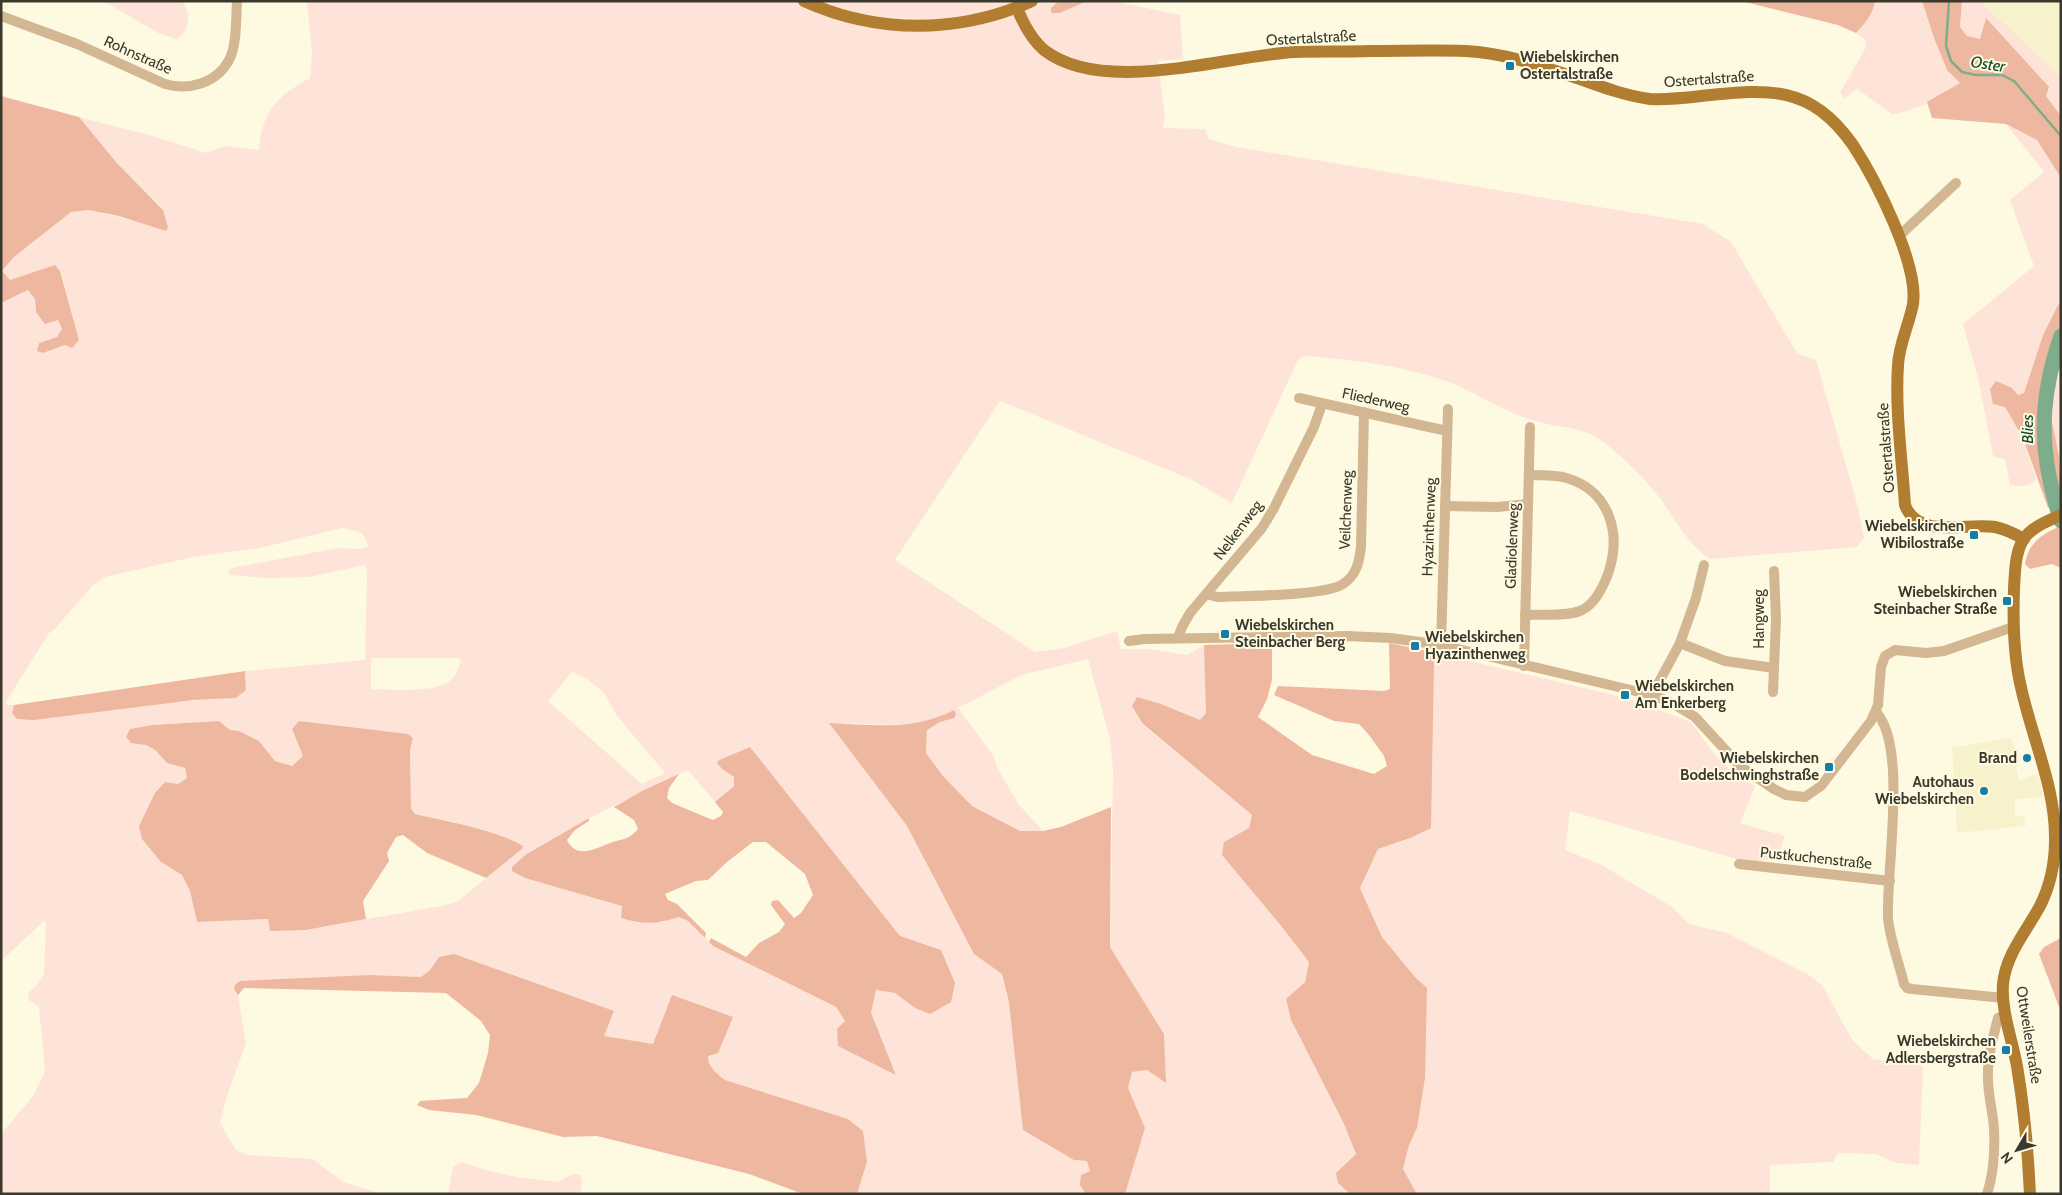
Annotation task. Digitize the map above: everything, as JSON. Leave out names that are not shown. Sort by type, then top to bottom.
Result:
[{"type":"main road","points":[[804,1],[863,20],[914,26],[974,21],[1017,8],[1032,1]]},
{"type":"main road","name":"Ostertalstraße","points":[[1017,8],[1022,22],[1044,49],[1066,62],[1097,69],[1156,70],[1292,52],[1467,51],[1529,62],[1616,92],[1652,99],[1757,91],[1783,94],[1809,103],[1831,119],[1841,130],[1865,165],[1899,236],[1911,270],[1913,302],[1900,349],[1898,372],[1905,505],[1908,512],[1912,518],[1925,525],[1995,527],[2024,539]]},
{"type":"main road","points":[[2024,539],[2031,532],[2061,515]]},
{"type":"main road","name":"Ottweilerstraße","points":[[2024,539],[2018,552],[2015,574],[2013,627],[2019,679],[2045,776],[2055,828],[2052,867],[2041,904],[2009,959],[2003,986],[2006,1014],[2022,1101],[2030,1194]]},
{"type":"street","name":"Rohnstraße","points":[[1,16],[77,44],[165,84],[183,88],[201,84],[212,78],[229,60],[234,39],[237,1]]},
{"type":"street","points":[[1899,236],[1956,183]]},
{"type":"street","name":"Fliederweg","points":[[1299,398],[1447,431]]},
{"type":"street","name":"Nelkenweg","points":[[1178,638],[1190,613],[1262,528],[1274,508],[1314,427],[1322,404]]},
{"type":"street","name":"Hyazinthenweg","points":[[1441,645],[1448,409]]},
{"type":"street","name":"Veilchenweg","points":[[1207,594],[1217,597],[1320,591],[1338,587],[1353,576],[1360,560],[1361,547],[1364,412]]},
{"type":"street","name":"Gladiolenweg","points":[[1524,666],[1530,427]]},
{"type":"street","points":[[1525,615],[1568,613],[1582,611],[1587,607],[1605,583],[1613,555],[1614,540],[1613,526],[1608,514],[1602,502],[1590,490],[1564,478],[1551,475],[1529,475]]},
{"type":"street","points":[[1445,506],[1496,507],[1528,504]]},
{"type":"street","points":[[1652,695],[1680,643],[1696,598],[1704,565]]},
{"type":"street","name":"Hangweg","points":[[1773,692],[1776,619],[1774,571]]},
{"type":"street","points":[[1129,641],[1178,638],[1347,636],[1391,638],[1441,645],[1652,695],[1687,711],[1711,733],[1740,766],[1774,789],[1796,797],[1805,796],[1821,786],[1865,729],[1876,712],[1880,694],[1882,661],[1890,652],[1895,650],[1926,653],[1944,651],[2013,627]]},
{"type":"street","name":"Hangweg","points":[[1680,643],[1724,660],[1774,668]]},
{"type":"street","points":[[1876,712],[1884,723],[1894,769],[1890,926],[1904,984],[1907,988],[2004,998]]},
{"type":"street","name":"Pustkuchenstraße","points":[[1739,864],[1890,881]]},
{"type":"street","points":[[1987,1194],[1991,1183],[1994,1154],[1994,1128],[1988,1078],[1989,1064],[1998,1018],[2006,1014]]},
{"type":"shaded area","points":[[104,1],[181,1],[187,11],[187,27],[181,36],[176,39],[156,32]]},
{"type":"shaded area","points":[[307,1],[1059,1],[1051,13],[1060,13],[1087,1],[1123,1],[1123,3],[1180,15],[1183,59],[1158,61],[1165,117],[1163,128],[1205,129],[1209,139],[1236,147],[1703,224],[1731,242],[1797,353],[1816,360],[1858,507],[1864,538],[1857,547],[1710,559],[1702,554],[1689,540],[1662,501],[1643,478],[1598,438],[1580,430],[1522,417],[1438,378],[1381,365],[1304,356],[1298,360],[1232,503],[1190,479],[1000,401],[895,560],[1035,652],[1064,648],[1117,631],[1121,649],[1150,649],[1187,655],[1204,645],[1207,714],[1200,720],[1161,704],[1137,697],[1143,725],[1252,815],[1249,828],[1224,842],[1282,927],[1309,962],[1305,982],[1286,999],[1291,1020],[1344,1124],[1356,1154],[1343,1166],[1338,1183],[1350,1194],[1125,1194],[1145,1128],[1128,1088],[1132,1072],[1147,1070],[1166,1083],[1164,1034],[1110,947],[1113,770],[1110,739],[1088,659],[1022,675],[958,708],[993,755],[999,771],[1020,806],[1043,831],[1020,831],[972,806],[943,776],[926,753],[927,729],[940,722],[954,718],[954,710],[937,717],[907,724],[830,724],[907,826],[942,893],[991,965],[1002,974],[1009,1002],[1074,1160],[1087,1161],[1090,1171],[1080,1185],[1086,1194],[857,1194],[867,1162],[848,1119],[725,1080],[711,1067],[708,1056],[603,1036],[614,1012],[439,957],[430,970],[421,977],[370,975],[234,989],[238,995],[246,1043],[226,1099],[220,1123],[236,1150],[247,1155],[313,1159],[343,1182],[382,1194],[1,1194],[1,1134],[33,1096],[45,1071],[39,1007],[29,1000],[28,993],[36,986],[44,974],[46,923],[44,921],[1,961],[1,303],[28,290],[35,299],[36,312],[58,320],[62,329],[57,337],[39,343],[37,351],[43,353],[79,340],[61,272],[55,266],[10,280],[2,271],[14,257],[70,212],[88,210],[168,228],[163,209],[116,162],[79,117],[153,136],[206,153],[224,146],[259,150],[264,125],[273,106],[289,91],[310,78],[312,53]],"holes":[[[342,528],[362,533],[368,546],[361,549],[338,548],[232,568],[228,572],[230,575],[268,578],[309,577],[365,565],[367,572],[365,660],[245,671],[246,690],[236,698],[12,713],[14,705],[7,705],[6,702],[49,633],[54,630],[93,585],[105,577],[193,557],[260,548]],[[371,658],[458,658],[461,661],[452,679],[446,684],[437,687],[414,690],[371,689]],[[572,672],[587,679],[604,693],[617,716],[665,773],[642,784],[548,701]],[[219,721],[230,730],[239,731],[259,741],[275,761],[292,766],[303,756],[292,729],[299,721],[412,738],[410,749],[411,808],[416,814],[485,830],[523,846],[522,849],[457,902],[441,906],[306,930],[268,919],[197,922],[190,891],[182,875],[161,862],[155,793],[165,782],[178,784],[188,778],[185,767],[167,763],[130,729],[152,725]],[[750,747],[900,936],[915,1008],[895,993],[876,990],[870,1013],[896,1074],[845,1021],[836,1007],[713,946],[688,921],[679,916],[664,922],[621,918],[622,906],[512,867],[525,855],[589,818],[688,770],[715,802],[734,786],[734,777],[717,763],[719,760]]]},
{"type":"shaded area","points":[[1059,1],[1087,1],[1060,13],[1051,13],[1051,8]]},
{"type":"shaded area","points":[[1741,1],[1875,1],[1868,18],[1856,33],[1838,25]]},
{"type":"shaded area","points":[[1875,1],[1922,1],[1947,70],[1960,83],[1928,103],[1900,113],[1892,114],[1857,89],[1845,98],[1840,93],[1865,49],[1866,40],[1856,33],[1868,18]]},
{"type":"shaded area","points":[[1922,1],[1962,1],[1960,27],[1967,36],[1980,39],[1986,18],[2049,87],[2046,96],[2061,116],[2061,178],[2037,140],[2006,124],[1932,118],[1927,102],[1960,83],[1947,70]]},
{"type":"shaded area","points":[[1962,1],[1980,1],[2061,77],[2061,116],[2046,96],[1983,30],[1980,40],[1967,36],[1960,27]]},
{"type":"shaded area","points":[[1980,1],[2061,1],[2061,77],[1988,9]]},
{"type":"shaded area","points":[[1,96],[79,117],[116,162],[163,210],[168,227],[166,231],[119,216],[88,210],[71,212],[14,257],[2,271],[10,280],[55,265],[60,271],[79,340],[72,348],[65,345],[43,353],[37,351],[39,343],[57,337],[62,329],[58,320],[45,324],[36,312],[35,299],[28,290],[1,303]]},
{"type":"shaded area","points":[[2006,124],[2037,140],[2061,178],[2061,303],[2058,305],[2043,335],[2024,393],[2018,395],[2005,407],[2023,438],[2036,479],[2031,484],[2021,486],[2010,485],[2005,460],[1993,456],[1979,382],[1963,324],[2034,266],[2010,200],[2044,172]]},
{"type":"shaded area","points":[[2061,303],[2061,359],[2054,380],[2050,411],[2059,456],[2061,502],[2048,508],[2023,438],[2005,407],[1993,404],[1990,389],[1996,381],[2012,388],[2018,395],[2024,393],[2043,335],[2058,305]]},
{"type":"shaded area","points":[[2061,359],[2061,448],[2057,449],[2052,404],[2054,383]]},
{"type":"shaded area","points":[[2061,526],[2061,568],[2052,564],[2030,569],[2025,564],[2029,550],[2042,536]]},
{"type":"shaded area","points":[[1272,643],[1272,680],[1267,699],[1258,717],[1312,755],[1374,774],[1387,766],[1384,756],[1359,724],[1334,721],[1274,695],[1278,686],[1384,691],[1390,689],[1389,643],[1427,651],[1434,663],[1431,828],[1410,838],[1378,849],[1360,888],[1382,937],[1415,977],[1427,988],[1425,1078],[1417,1128],[1409,1145],[1403,1169],[1417,1194],[1350,1194],[1338,1183],[1336,1173],[1356,1154],[1344,1124],[1291,1020],[1286,999],[1305,982],[1309,962],[1222,855],[1224,842],[1249,828],[1252,815],[1143,724],[1132,706],[1137,697],[1161,704],[1200,720],[1206,713],[1204,645]]},
{"type":"shaded area","points":[[1427,651],[1627,698],[1691,722],[1715,755],[1731,771],[1755,786],[1740,823],[1785,836],[1777,859],[1747,862],[1570,811],[1565,850],[1600,864],[1672,907],[1689,924],[1727,933],[1809,975],[1822,985],[1853,1041],[1873,1059],[1923,1066],[1919,1165],[1896,1163],[1876,1154],[1838,1153],[1833,1162],[1770,1165],[1770,1194],[1417,1194],[1403,1169],[1409,1145],[1417,1128],[1427,988],[1415,977],[1382,937],[1360,888],[1378,849],[1410,838],[1434,663]]},
{"type":"shaded area","points":[[245,671],[246,690],[236,698],[194,700],[34,720],[17,719],[12,713],[14,705]]},
{"type":"shaded area","points":[[954,710],[956,714],[954,718],[940,722],[927,730],[926,753],[943,776],[972,806],[1020,831],[1043,831],[1061,827],[1111,807],[1110,947],[1164,1034],[1166,1083],[1147,1070],[1132,1072],[1128,1088],[1145,1128],[1125,1194],[1086,1194],[1080,1185],[1081,1175],[1090,1171],[1087,1161],[1074,1160],[1023,1130],[1009,1002],[1002,974],[974,954],[907,826],[829,723],[908,724],[939,717]]},
{"type":"shaded area","points":[[219,721],[230,730],[239,731],[259,741],[275,761],[292,766],[303,756],[292,729],[299,721],[408,734],[413,738],[410,749],[411,808],[415,814],[499,835],[523,846],[522,849],[486,878],[427,853],[403,835],[396,837],[387,853],[389,861],[363,901],[366,919],[306,930],[270,931],[268,919],[197,922],[190,891],[182,875],[161,862],[142,839],[139,826],[155,793],[165,782],[178,784],[187,778],[185,768],[167,763],[155,750],[146,745],[131,743],[126,737],[130,729],[152,725]]},
{"type":"shaded area","points":[[2011,737],[2020,765],[2016,767],[2019,780],[2038,774],[2043,797],[2015,799],[2015,815],[2024,816],[2026,826],[1957,833],[1952,748]]},
{"type":"shaded area","points":[[750,747],[900,936],[941,950],[955,983],[951,1002],[930,1014],[915,1008],[895,993],[876,990],[871,1013],[896,1075],[838,1046],[837,1029],[845,1021],[836,1007],[713,946],[709,942],[711,938],[746,957],[759,943],[779,932],[785,924],[771,905],[772,901],[778,900],[794,918],[801,913],[813,895],[805,874],[766,842],[753,842],[708,880],[696,881],[665,894],[668,900],[677,904],[706,933],[705,938],[688,921],[679,917],[650,923],[621,918],[622,906],[525,878],[512,871],[512,867],[525,855],[589,818],[589,821],[575,830],[567,840],[576,850],[588,851],[629,837],[638,829],[634,820],[614,807],[642,791],[679,774],[669,788],[667,798],[672,803],[713,820],[721,816],[723,812],[715,802],[734,786],[734,777],[717,763],[719,760]]},
{"type":"shaded area","points":[[2061,938],[2061,1012],[2039,954],[2044,947]]},
{"type":"shaded area","points":[[454,954],[614,1011],[604,1036],[653,1044],[672,995],[733,1017],[718,1053],[708,1056],[711,1067],[725,1080],[848,1119],[863,1131],[867,1162],[857,1194],[803,1194],[749,1174],[597,1136],[563,1137],[476,1115],[429,1110],[417,1105],[420,1101],[467,1098],[479,1083],[488,1053],[490,1035],[481,1021],[446,993],[244,988],[238,995],[234,989],[235,985],[240,981],[370,975],[421,977],[430,970],[439,957]]},
{"type":"shaded area","points":[[462,1162],[517,1177],[558,1182],[573,1174],[580,1175],[582,1182],[580,1194],[448,1194],[453,1167]]},
{"type":"waterway","name":"Oster","points":[[1949,1],[1946,46],[1951,61],[1962,72],[1976,75],[2002,75],[2014,81],[2061,136]]},
{"type":"waterway","name":"Blies","points":[[2061,336],[2048,383],[2044,429],[2048,474],[2061,521]]},
{"type":"place","name":"Wiebelskirchen Ostertalstraße","points":[[1510,66]]},
{"type":"place","name":"Wiebelskirchen Wibilostraße","points":[[1974,535]]},
{"type":"place","name":"Wiebelskirchen Steinbacher Straße","points":[[2007,601]]},
{"type":"place","name":"Wiebelskirchen Steinbacher Berg","points":[[1225,634]]},
{"type":"place","name":"Wiebelskirchen Hyazinthenweg","points":[[1415,646]]},
{"type":"place","name":"Wiebelskirchen Am Enkerberg","points":[[1625,695]]},
{"type":"place","name":"Brand","points":[[2027,758]]},
{"type":"place","name":"Wiebelskirchen Bodelschwinghstraße","points":[[1829,767]]},
{"type":"place","name":"Autohaus Wiebelskirchen","points":[[1984,791]]},
{"type":"place","name":"Wiebelskirchen Adlersbergstraße","points":[[2006,1050]]}]
